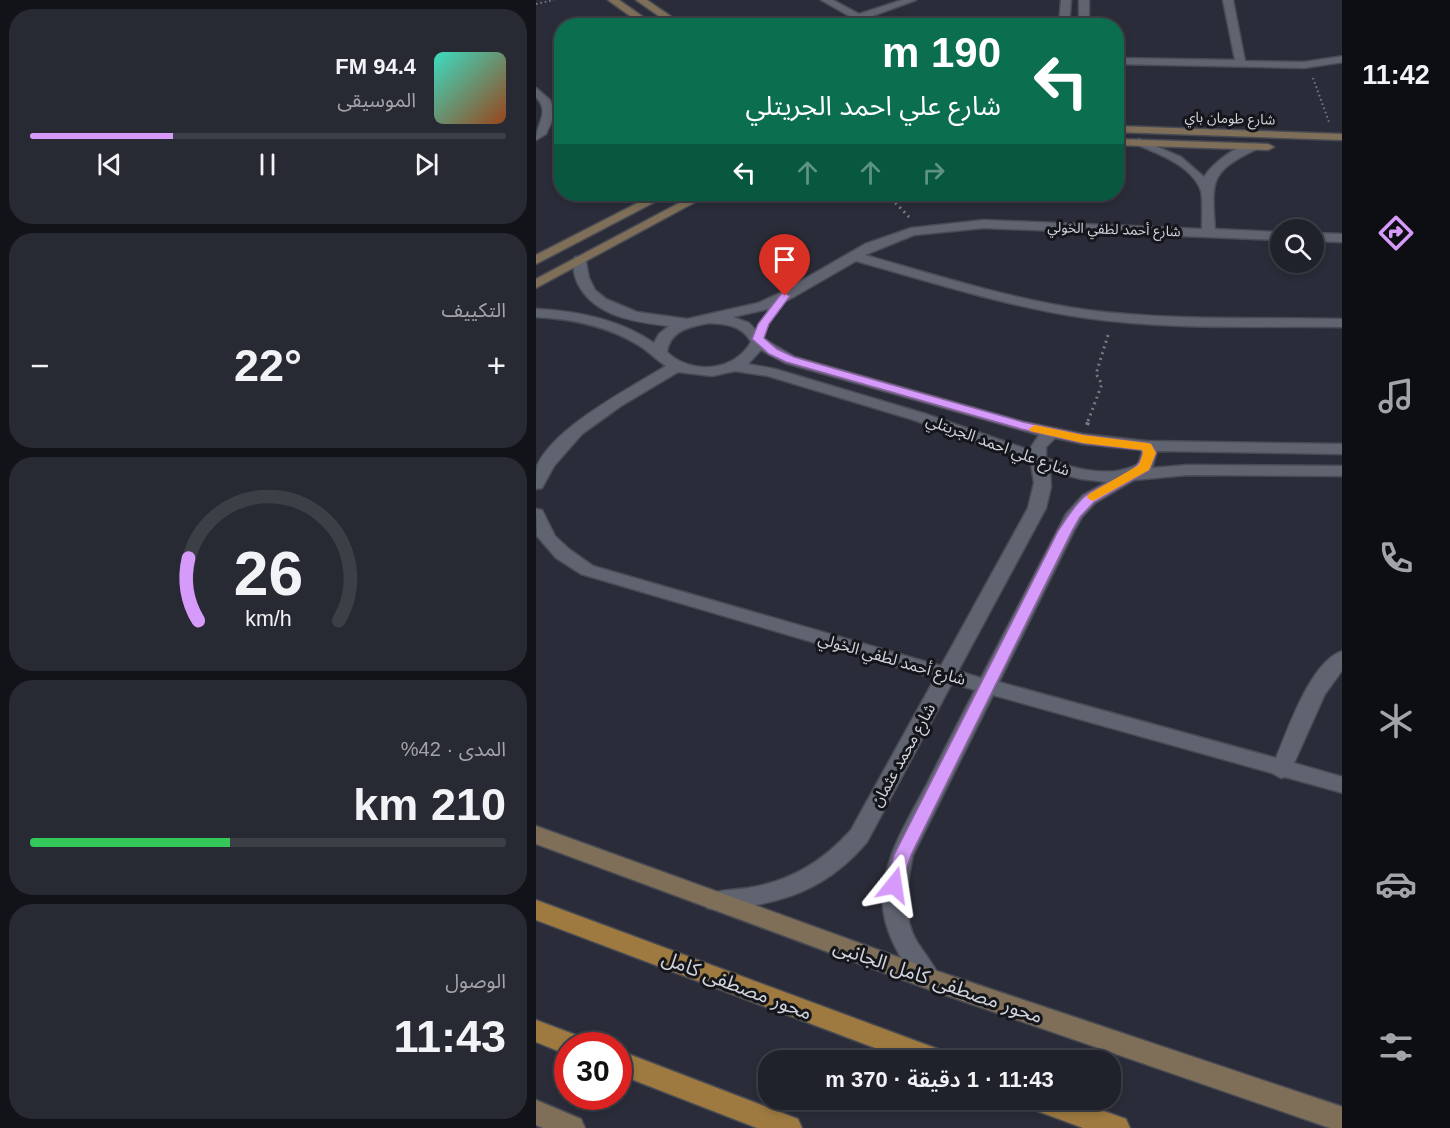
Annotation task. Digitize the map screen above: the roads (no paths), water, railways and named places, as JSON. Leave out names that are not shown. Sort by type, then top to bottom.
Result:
[{"type":"main road","name":"محور مصطفى كامل","points":[[536,910],[910,1050]]},
{"type":"main road","points":[[536,1030],[554,1037]]},
{"type":"main road","points":[[632,1067],[789,1128]]},
{"type":"main road","points":[[1068,1110],[1117,1128]]},
{"type":"street","points":[[613,0],[639,18]]},
{"type":"street","points":[[641,0],[668,18]]},
{"type":"street","points":[[826,0],[859,17],[911,0]]},
{"type":"street","points":[[1065,18],[1066,0]]},
{"type":"street","points":[[1084,0],[1084,18]]},
{"type":"street","points":[[1228,0],[1241,64]]},
{"type":"street","points":[[1124,60],[1309,65],[1343,59]]},
{"type":"street","points":[[536,91],[549,104],[551,113],[549,122],[536,137]]},
{"type":"street","name":"شارع طومان باي","points":[[1124,128],[1339,137]]},
{"type":"street","name":"شارع طومان باي","points":[[1124,142],[1299,148]]},
{"type":"street","points":[[1139,142],[1175,158],[1199,177],[1205,188],[1209,233]]},
{"type":"street","points":[[1205,188],[1216,168],[1226,160],[1255,147]]},
{"type":"street","points":[[536,260],[650,201]]},
{"type":"street","points":[[536,284],[691,201]]},
{"type":"street","name":"شارع أحمد لطفي الخولي","points":[[687,323],[763,306],[785,296],[852,256],[889,239],[923,230],[984,224],[1270,236]]},
{"type":"street","points":[[1324,237],[1343,238]]},
{"type":"street","points":[[852,256],[1032,304],[1114,317],[1343,323]]},
{"type":"street","points":[[580,260],[579,274],[584,286],[595,298],[611,308],[633,316],[687,323]]},
{"type":"street","name":"شارع أحمد لطفي الخولي","points":[[732,366],[749,358],[756,350],[764,324],[785,296]]},
{"type":"street","points":[[536,313],[597,321],[621,329],[642,340],[659,353],[664,361],[675,367],[706,371],[732,366]]},
{"type":"street","name":"شارع علي احمد الجريتلي","points":[[709,319],[742,324],[752,330],[758,340],[773,351],[801,363],[1052,433],[1147,446],[1343,449]]},
{"type":"street","points":[[659,353],[659,342],[670,331],[687,323]]},
{"type":"street","name":"شارع علي احمد الجريتلي","points":[[732,366],[789,378],[920,417],[1081,474],[1128,477],[1188,470],[1343,471]]},
{"type":"street","points":[[536,484],[542,469],[554,451],[573,432],[675,367]]},
{"type":"street","points":[[1038,460],[1037,445],[1052,433]]},
{"type":"street","points":[[929,978],[907,949],[896,917],[894,885],[902,855],[1075,514],[1089,499],[1145,467],[1150,453],[1147,446]]},
{"type":"street","name":"شارع محمد عثمان","points":[[715,901],[758,897],[799,884],[833,863],[859,836],[1037,508],[1042,492],[1042,476],[1038,460]]},
{"type":"street","name":"شارع أحمد لطفي الخولي","points":[[536,514],[539,526],[549,542],[565,557],[587,570],[1281,770],[1343,785]]},
{"type":"street","points":[[1281,770],[1322,680],[1332,665],[1343,658]]},
{"type":"street","name":"محور مصطفى كامل الجانبى","points":[[536,835],[929,978],[1343,1120]]},
{"type":"street","points":[[536,1112],[572,1128]]}]
